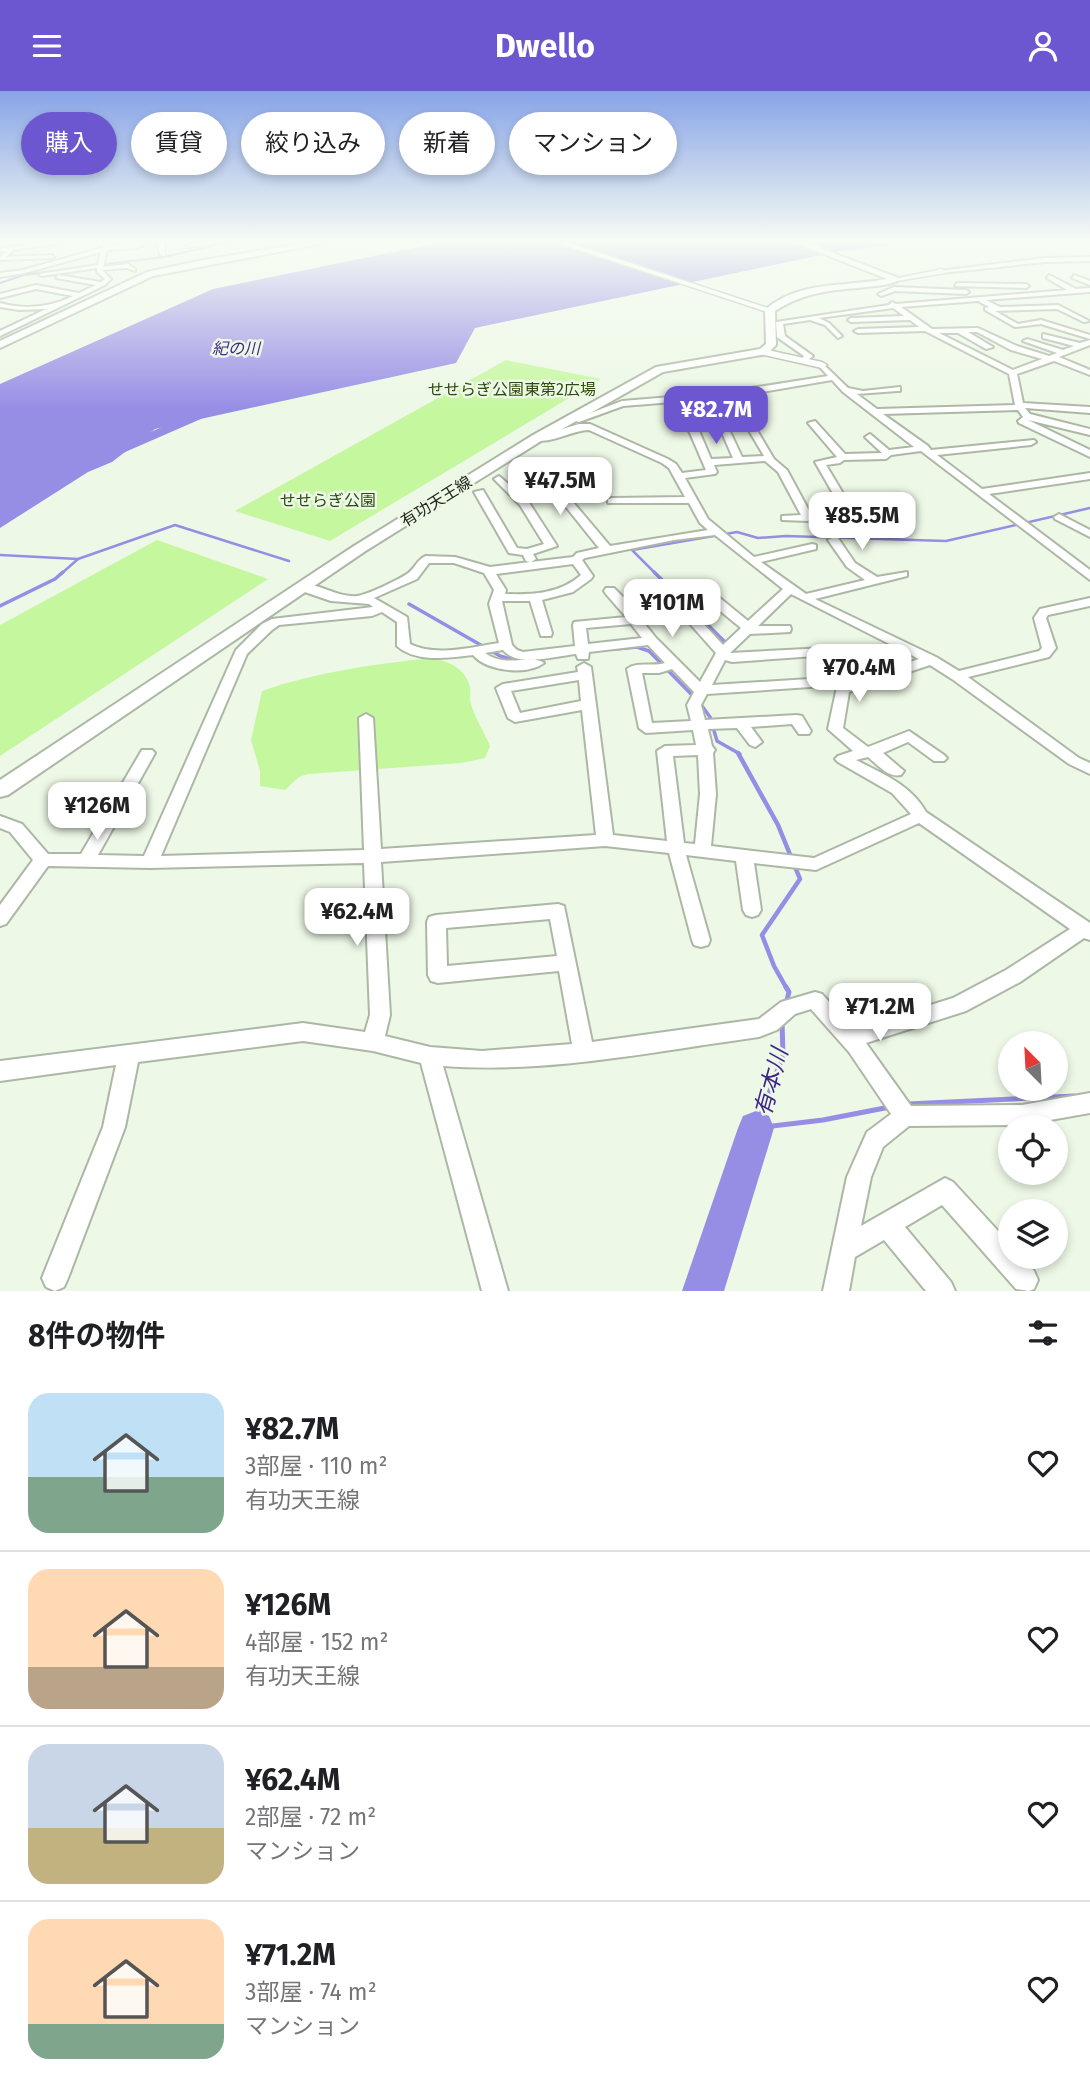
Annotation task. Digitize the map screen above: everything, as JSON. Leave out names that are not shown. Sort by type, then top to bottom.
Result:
[{"type":"main road","points":[[0,345],[87,298]]},
{"type":"main road","points":[[763,352],[771,345],[763,309],[792,298]]},
{"type":"main road","name":"有功天王線","points":[[0,790],[303,587],[537,438],[660,369],[683,363],[763,352]]},
{"type":"street","points":[[71,298],[80,301]]},
{"type":"street","points":[[0,334],[85,298]]},
{"type":"street","points":[[729,298],[763,309]]},
{"type":"street","points":[[900,298],[962,300]]},
{"type":"street","points":[[895,306],[989,298]]},
{"type":"street","points":[[979,299],[999,309]]},
{"type":"street","points":[[874,303],[883,300]]},
{"type":"street","points":[[804,361],[809,356],[793,349],[781,337],[779,322],[883,300],[927,330],[1013,373],[1086,344]]},
{"type":"street","points":[[12,339],[9,338],[56,307],[80,301]]},
{"type":"street","points":[[0,305],[16,309],[32,305],[56,307]]},
{"type":"street","points":[[1017,326],[987,309],[1058,307],[1086,321]]},
{"type":"street","points":[[1014,308],[1041,322],[1090,337]]},
{"type":"street","points":[[1036,308],[1060,319]]},
{"type":"street","points":[[810,317],[827,324],[838,337]]},
{"type":"street","points":[[851,320],[910,318]]},
{"type":"street","points":[[979,320],[1012,339]]},
{"type":"street","points":[[1004,327],[1041,322]]},
{"type":"street","points":[[0,325],[15,326]]},
{"type":"street","points":[[959,328],[989,347]]},
{"type":"street","points":[[858,331],[959,328],[978,330],[1014,348],[1053,358],[1090,373]]},
{"type":"street","points":[[1073,331],[1090,330]]},
{"type":"street","points":[[1046,336],[1086,344]]},
{"type":"street","points":[[1027,341],[1065,353]]},
{"type":"street","points":[[763,352],[822,365],[846,390],[1090,576]]},
{"type":"street","points":[[1075,366],[1090,365]]},
{"type":"street","points":[[1013,373],[1020,406],[1027,416],[1090,432]]},
{"type":"street","points":[[576,420],[614,405],[720,396],[833,378]]},
{"type":"street","points":[[846,390],[863,393],[897,389]]},
{"type":"street","points":[[877,397],[893,411]]},
{"type":"street","points":[[675,399],[712,472],[677,476]]},
{"type":"street","points":[[876,412],[1020,406],[1090,410]]},
{"type":"street","points":[[742,412],[770,458],[768,460]]},
{"type":"street","points":[[1027,416],[1022,421],[1090,454]]},
{"type":"street","points":[[720,419],[739,461]]},
{"type":"street","points":[[812,423],[842,457]]},
{"type":"street","points":[[537,438],[543,439],[579,427],[590,427],[665,461],[673,467],[690,500],[717,534],[790,589],[804,599],[931,660],[1074,761],[1090,769]]},
{"type":"street","points":[[870,437],[887,453]]},
{"type":"street","points":[[862,535],[820,462],[837,461],[842,457],[886,456],[887,453],[1031,442]]},
{"type":"street","points":[[709,463],[768,460],[782,470],[808,518],[786,519]]},
{"type":"street","points":[[537,464],[607,550]]},
{"type":"street","points":[[981,492],[1090,476]]},
{"type":"street","points":[[479,492],[513,551],[527,552],[551,545],[524,503],[499,479]]},
{"type":"street","points":[[612,501],[690,500]]},
{"type":"street","points":[[1059,517],[1090,534]]},
{"type":"street","points":[[361,599],[413,576],[426,559],[454,560],[489,571],[576,560],[581,555],[674,537],[717,534]]},
{"type":"street","points":[[834,540],[851,565],[875,581]]},
{"type":"street","points":[[752,561],[812,547]]},
{"type":"street","points":[[527,552],[533,565]]},
{"type":"street","points":[[497,597],[567,592],[579,586],[587,576],[576,560]]},
{"type":"street","points":[[489,571],[499,590],[495,604],[501,646]]},
{"type":"street","points":[[804,599],[904,574]]},
{"type":"street","points":[[303,587],[331,597],[372,601],[403,620],[404,646],[414,653],[501,646],[523,656],[582,653]]},
{"type":"street","points":[[701,588],[747,628],[785,628]]},
{"type":"street","points":[[702,694],[727,652],[747,628],[790,589]]},
{"type":"street","points":[[610,591],[651,641],[667,666],[702,694],[708,725],[710,795],[702,852]]},
{"type":"street","points":[[620,601],[663,592]]},
{"type":"street","points":[[534,596],[546,633]]},
{"type":"street","points":[[957,676],[1044,655],[1049,648],[1040,618],[1044,612],[1090,602]]},
{"type":"street","points":[[150,862],[241,653],[267,627],[276,622],[372,612],[382,608]]},
{"type":"street","points":[[687,613],[727,652],[825,652]]},
{"type":"street","points":[[605,840],[579,625],[634,619]]},
{"type":"street","points":[[477,649],[483,659],[493,664],[512,666],[651,641]]},
{"type":"street","points":[[896,771],[835,729],[842,690],[931,660]]},
{"type":"street","points":[[667,666],[634,669],[646,728],[797,719],[804,731]]},
{"type":"street","points":[[585,675],[502,688],[514,718],[589,705]]},
{"type":"street","points":[[702,694],[825,682]]},
{"type":"street","points":[[366,718],[380,1015],[373,1042]]},
{"type":"street","points":[[741,723],[755,742]]},
{"type":"street","points":[[850,1039],[958,1005],[1013,976],[1087,931],[920,816],[916,806],[904,795],[843,759],[909,736],[939,758]]},
{"type":"street","points":[[701,940],[676,849],[665,751],[707,750]]},
{"type":"street","points":[[86,861],[147,754]]},
{"type":"street","points":[[0,822],[16,828],[43,860],[150,862],[372,857],[605,840],[816,864],[920,816]]},
{"type":"street","points":[[744,856],[751,910]]},
{"type":"street","points":[[0,919],[43,860]]},
{"type":"street","points":[[567,963],[438,975],[436,922],[558,911],[584,1052]]},
{"type":"street","points":[[0,1071],[303,1032],[373,1042],[430,1056],[482,1060],[584,1052],[759,1028],[770,1024],[788,1008],[816,1000],[850,1039],[905,1116]]},
{"type":"street","points":[[55,1278],[114,1126],[129,1055]]},
{"type":"street","points":[[430,1056],[495,1291]]},
{"type":"street","points":[[836,1291],[859,1177],[875,1140],[905,1116],[1023,1115],[1090,1103]]},
{"type":"street","points":[[844,1250],[945,1190],[1025,1280]]},
{"type":"street","points":[[887,1224],[942,1291]]},
{"type":"green space","name":"せせらぎ公園","points":[[506,360],[601,379],[330,541],[235,511]]},
{"type":"green space","points":[[157,540],[268,579],[0,756],[0,625]]},
{"type":"green space","points":[[432,658],[456,667],[468,680],[473,709],[490,746],[485,758],[461,763],[308,774],[299,777],[285,790],[260,786],[260,771],[251,740],[262,691],[346,670]]},
{"type":"water","name":"紀の川","points":[[193,298],[617,298],[475,328],[456,363],[155,429],[112,462],[88,472],[0,528],[0,384]]},
{"type":"waterway","name":"紀の川","points":[[111,453],[205,412]]},
{"type":"waterway","points":[[654,572],[632,550],[737,532],[758,538],[786,536],[946,541],[1090,508]]},
{"type":"waterway","points":[[78,559],[175,525],[289,561]]},
{"type":"waterway","points":[[0,555],[78,559]]},
{"type":"waterway","points":[[61,574],[78,559]]},
{"type":"waterway","points":[[0,606],[55,579],[63,572]]},
{"type":"waterway","points":[[654,572],[727,644]]},
{"type":"waterway","points":[[409,604],[500,656],[518,661]]},
{"type":"waterway","points":[[616,649],[637,647],[649,651],[693,696]]},
{"type":"waterway","name":"有本川","points":[[699,702],[710,717],[717,741],[740,754]]},
{"type":"waterway","name":"有本川","points":[[738,753],[778,825],[800,879],[762,935],[774,966],[787,989]]},
{"type":"waterway","name":"有本川","points":[[786,987],[789,992],[786,1004]]},
{"type":"waterway","points":[[782,1021],[783,1056],[756,1128],[823,1120],[890,1107]]},
{"type":"waterway","points":[[908,1104],[1074,1096]]},
{"type":"waterway","name":"有本川","points":[[703,1291],[756,1128]]},
{"type":"park label","name":"せせらぎ公園東第2広場","points":[[512,389]]}]
